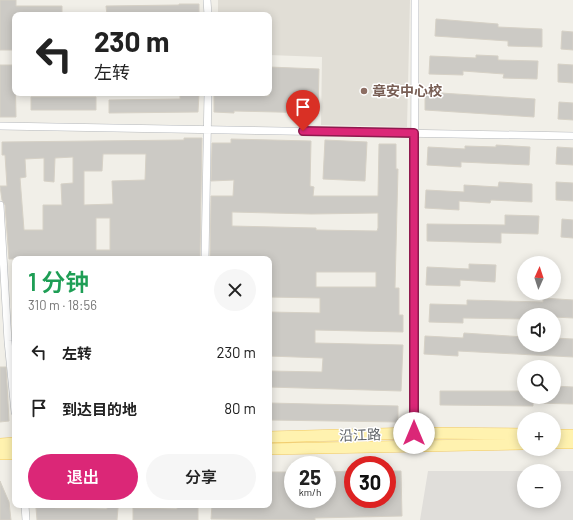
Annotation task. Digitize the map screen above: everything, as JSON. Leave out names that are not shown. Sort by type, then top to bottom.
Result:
[{"type":"main road","name":"沿江路","points":[[272,437],[414,433],[517,434]]},
{"type":"main road","points":[[561,435],[573,435]]},
{"type":"main road","points":[[0,444],[12,443]]},
{"type":"main road","points":[[561,443],[573,443]]},
{"type":"main road","name":"沿江路","points":[[272,449],[517,444]]},
{"type":"main road","points":[[0,454],[12,454]]},
{"type":"street","points":[[207,0],[208,12]]},
{"type":"street","points":[[414,445],[415,0]]},
{"type":"street","points":[[205,256],[208,96]]},
{"type":"street","points":[[0,126],[573,136]]},
{"type":"street","points":[[0,205],[8,341],[12,382]]},
{"type":"street","points":[[24,508],[26,520]]},
{"type":"shaded area","name":"章安中心校","points":[[218,0],[410,0],[407,127],[321,125],[322,57],[272,55],[272,12],[218,12]]},
{"type":"shaded area","points":[[428,471],[517,471],[517,508],[561,508],[561,471],[573,471],[573,520],[420,520]]},
{"type":"building","points":[[0,0],[16,0],[16,6],[62,6],[62,12],[12,12],[12,50],[0,50]]},
{"type":"building","points":[[199,4],[199,12],[107,12],[106,6]]},
{"type":"building","points":[[436,19],[498,24],[498,27],[542,29],[542,47],[508,46],[508,41],[435,36]]},
{"type":"building","points":[[562,31],[573,32],[573,50],[561,49]]},
{"type":"building","points":[[476,55],[498,56],[498,60],[538,61],[537,79],[503,78],[504,74],[463,71],[463,75],[429,74],[430,56],[476,58]]},
{"type":"building","points":[[558,64],[573,65],[573,83],[558,82]]},
{"type":"building","points":[[0,65],[12,65],[12,96],[16,96],[16,117],[0,117]]},
{"type":"building","points":[[272,67],[319,69],[318,113],[214,112],[214,96],[272,96]]},
{"type":"building","points":[[425,92],[535,99],[534,117],[425,110]]},
{"type":"building","points":[[180,96],[199,96],[198,112],[109,113],[109,100],[180,99]]},
{"type":"building","points":[[31,97],[96,97],[96,110],[31,110]]},
{"type":"building","points":[[559,102],[573,103],[573,120],[558,119]]},
{"type":"building","points":[[184,138],[202,138],[200,256],[12,256],[12,259],[9,259],[5,205],[2,200],[0,186],[7,186],[5,155],[2,155],[2,142],[184,140]],"holes":[[[103,154],[146,154],[145,180],[112,181],[113,204],[84,205],[84,171],[102,171]],[[73,157],[73,183],[61,184],[62,205],[43,205],[43,230],[24,230],[20,178],[26,177],[25,159],[44,158],[44,181],[54,182],[55,158]],[[96,218],[110,218],[110,250],[96,250]]]},
{"type":"building","points":[[231,139],[311,141],[310,186],[314,187],[313,196],[378,196],[379,144],[396,144],[396,169],[398,169],[395,288],[399,288],[399,315],[403,315],[403,332],[315,330],[315,343],[403,345],[401,391],[272,387],[272,371],[322,372],[323,358],[272,356],[272,312],[320,313],[320,298],[272,297],[272,256],[210,256],[211,196],[233,196],[234,180],[211,181],[212,143],[231,143]],"holes":[[[232,212],[311,214],[378,213],[378,228],[377,231],[232,226]],[[316,272],[376,272],[376,287],[316,287]]]},
{"type":"building","points":[[325,140],[367,142],[365,181],[323,179]]},
{"type":"building","points":[[496,145],[530,147],[529,165],[461,162],[461,167],[427,165],[428,147],[465,149],[465,146],[496,147]]},
{"type":"building","points":[[557,147],[573,148],[573,165],[556,164]]},
{"type":"building","points":[[499,182],[532,184],[532,202],[491,200],[490,203],[459,201],[459,210],[425,208],[426,190],[464,192],[464,185],[498,187]]},
{"type":"building","points":[[556,182],[573,183],[573,201],[556,200]]},
{"type":"building","points":[[505,215],[539,216],[538,234],[501,233],[501,243],[427,241],[427,224],[505,225]]},
{"type":"building","points":[[562,219],[573,220],[573,238],[561,237]]},
{"type":"building","points":[[469,264],[496,265],[495,282],[460,280],[460,286],[426,285],[427,267],[469,269]]},
{"type":"building","points":[[467,300],[543,302],[543,300],[573,300],[573,318],[561,317],[561,308],[517,308],[517,319],[463,318],[463,323],[429,322],[430,304],[467,305]]},
{"type":"building","points":[[464,333],[517,337],[517,352],[561,352],[561,338],[573,339],[573,357],[458,351],[458,356],[424,354],[425,336],[463,338]]},
{"type":"building","points":[[0,367],[6,367],[9,421],[0,422]]},
{"type":"building","points":[[561,386],[573,387],[573,404],[561,404]]},
{"type":"building","points":[[440,391],[517,391],[517,404],[533,404],[533,406],[440,405]]},
{"type":"building","points":[[272,403],[398,406],[398,422],[272,420]]},
{"type":"building","points":[[344,471],[344,508],[396,508],[396,471],[401,471],[402,516],[315,518],[315,520],[211,519],[212,508],[272,508],[272,472],[284,472],[284,508],[336,508],[336,472]]},
{"type":"building","points":[[0,481],[9,502],[11,520],[0,520]]},
{"type":"building","points":[[36,508],[118,508],[117,520],[37,520]]},
{"type":"building","points":[[133,508],[198,508],[198,520],[133,520]]},
{"type":"place","name":"章安中心校","points":[[364,91]]},
{"type":"route","points":[[303,131],[414,133],[414,433]]}]
